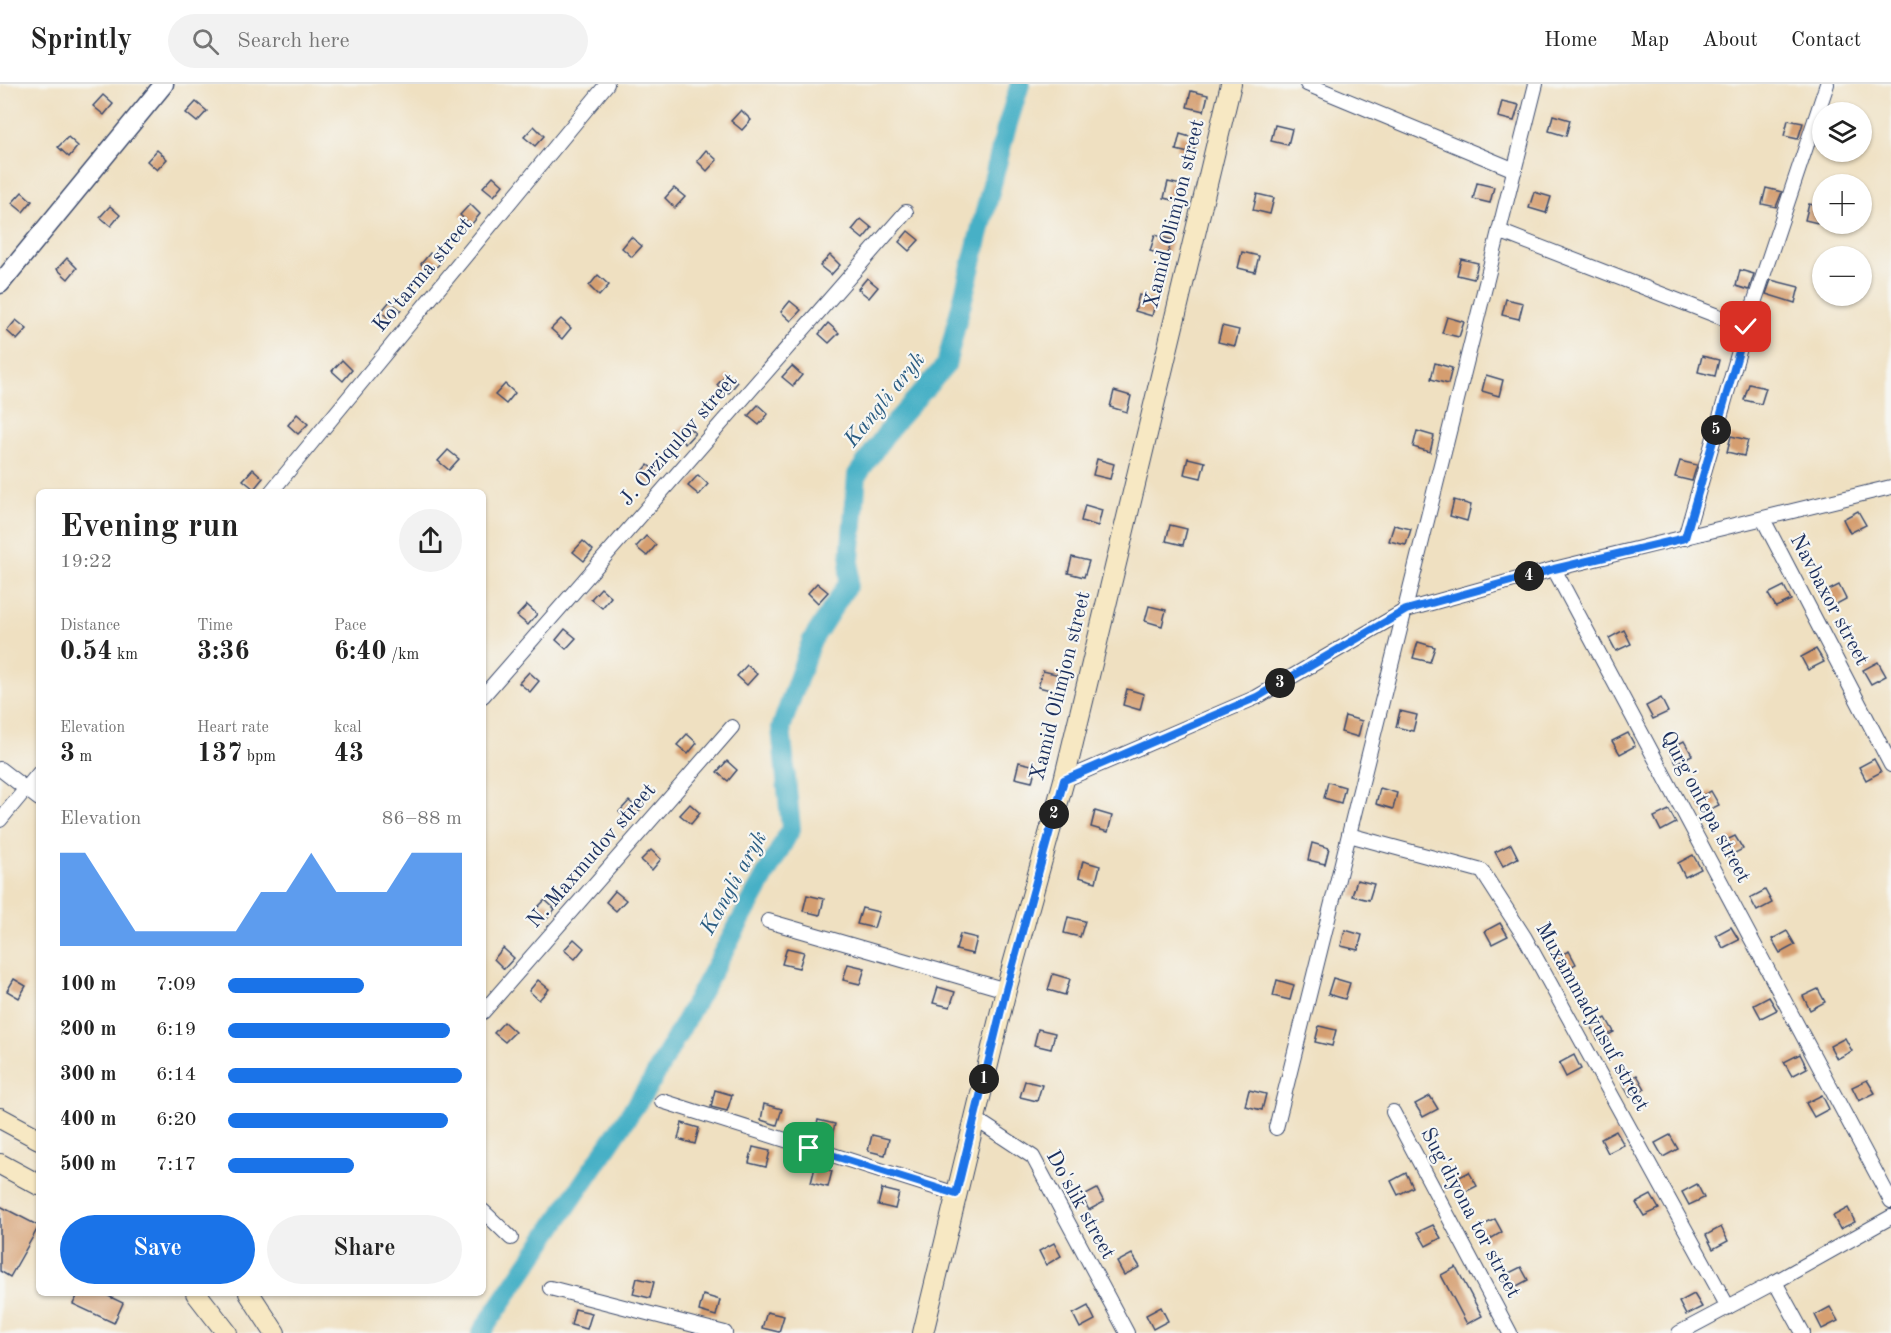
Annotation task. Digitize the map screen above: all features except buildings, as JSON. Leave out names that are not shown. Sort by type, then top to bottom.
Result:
[{"type":"main road","name":"Xamid Olimjon street","points":[[923,1333],[1006,990],[1064,780],[1231,84]]},
{"type":"main road","points":[[0,1118],[36,1137]]},
{"type":"main road","points":[[0,1164],[36,1183]]},
{"type":"main road","points":[[198,1296],[227,1333]]},
{"type":"main road","points":[[251,1296],[275,1333]]},
{"type":"street","points":[[0,284],[164,84]]},
{"type":"street","name":"Ko'tarma street","points":[[273,489],[607,84]]},
{"type":"street","points":[[1307,84],[1515,170]]},
{"type":"street","points":[[1276,1128],[1536,84]]},
{"type":"street","points":[[1685,538],[1746,327],[1827,84]]},
{"type":"street","name":"J. Orziqulov street","points":[[486,693],[906,212]]},
{"type":"street","points":[[1499,231],[1746,327]]},
{"type":"street","points":[[1064,780],[1257,697],[1406,610],[1554,569],[1891,487]]},
{"type":"street","name":"Navbaxor street","points":[[1763,519],[1891,765]]},
{"type":"street","name":"Qurg'ontepa street","points":[[1554,569],[1891,1201]]},
{"type":"street","name":"N. Maxmudov street","points":[[486,1009],[732,727]]},
{"type":"street","points":[[0,770],[36,798]]},
{"type":"street","points":[[0,820],[36,777]]},
{"type":"street","name":"Muxammadyusuf street","points":[[1349,835],[1482,871],[1525,938],[1728,1306]]},
{"type":"street","points":[[768,921],[1006,990]]},
{"type":"street","points":[[662,1101],[956,1194]]},
{"type":"street","name":"Sug'diyona tor street","points":[[1393,1112],[1510,1333]]},
{"type":"street","name":"Do'slik street","points":[[974,1118],[1033,1157],[1127,1333]]},
{"type":"street","points":[[486,1214],[511,1238]]},
{"type":"street","points":[[1678,1333],[1891,1217]]},
{"type":"street","points":[[1775,1282],[1803,1333]]},
{"type":"street","points":[[550,1288],[725,1333]]},
{"type":"waterway","name":"Kangli aryk","points":[[481,1333],[652,1081],[791,829],[781,728],[811,642],[848,584],[857,475],[890,428],[946,365],[1005,133],[1020,84]]},
{"type":"route","points":[[809,1148],[956,1194],[1006,990],[1064,780],[1257,697],[1406,610],[1554,569],[1685,538],[1746,327]]}]
